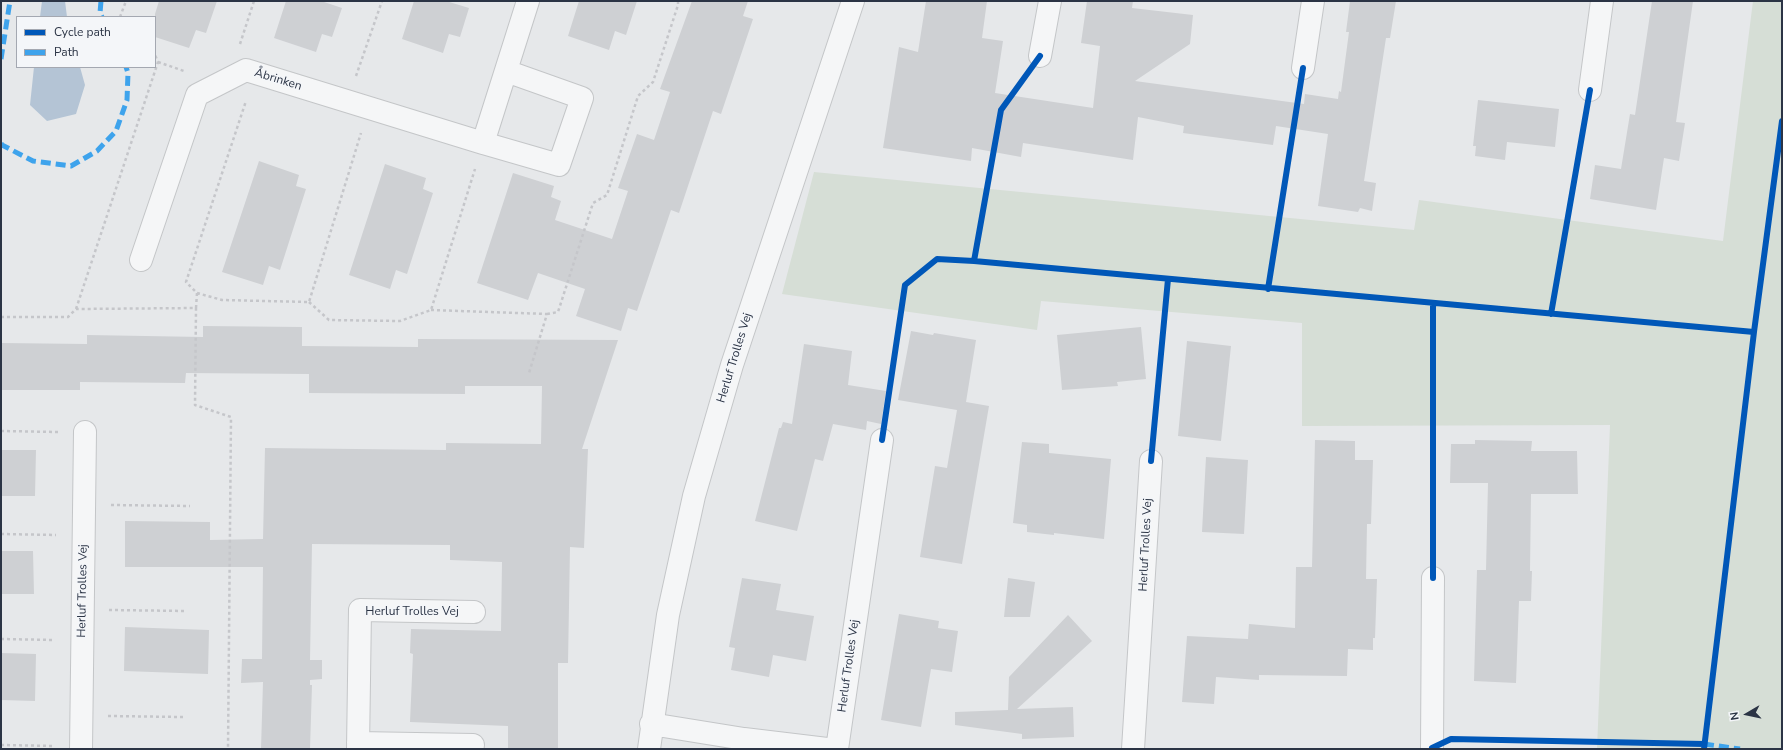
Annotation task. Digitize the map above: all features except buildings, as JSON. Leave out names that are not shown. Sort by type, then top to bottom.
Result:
[{"type":"street","points":[[483,143],[528,1]]},
{"type":"street","name":"Herluf Trolles Vej","points":[[649,749],[651,724],[668,615],[694,496],[732,365],[853,1]]},
{"type":"street","points":[[1040,56],[1050,1]]},
{"type":"street","points":[[1303,68],[1312,1]]},
{"type":"street","points":[[1590,90],[1602,1]]},
{"type":"street","name":"Åbrinken","points":[[141,260],[197,95],[246,70],[559,165],[582,98],[506,71]]},
{"type":"street","name":"Herluf Trolles Vej","points":[[81,748],[85,432]]},
{"type":"street","name":"Herluf Trolles Vej","points":[[837,749],[882,440]]},
{"type":"street","name":"Herluf Trolles Vej","points":[[1133,749],[1151,461]]},
{"type":"street","points":[[1427,749],[1433,578]]},
{"type":"street","name":"Herluf Trolles Vej","points":[[473,745],[358,746],[360,610],[474,612]]},
{"type":"street","points":[[651,724],[744,739],[827,749]]},
{"type":"path","points":[[120,16],[126,1]]},
{"type":"path","points":[[229,79],[254,1]]},
{"type":"path","points":[[348,101],[382,1]]},
{"type":"path","points":[[255,73],[186,282],[197,294],[222,300],[308,302],[329,320],[400,321],[432,310],[547,314],[558,312],[593,203],[607,194],[638,96],[653,82],[678,6],[678,1]]},
{"type":"path","points":[[1,317],[68,316],[76,309],[158,62],[156,58]]},
{"type":"path","points":[[308,302],[369,108]]},
{"type":"path","points":[[432,310],[483,143]]},
{"type":"path","points":[[197,294],[195,406],[231,418],[228,749]]},
{"type":"path","points":[[76,309],[196,308]]},
{"type":"path","points":[[529,373],[547,314]]},
{"type":"path","points":[[1,431],[85,432]]},
{"type":"path","points":[[84,504],[190,506]]},
{"type":"path","points":[[1,534],[84,535]]},
{"type":"path","points":[[83,610],[187,611]]},
{"type":"path","points":[[1,639],[82,640]]},
{"type":"path","points":[[81,715],[183,717]]},
{"type":"path","points":[[1,745],[81,748]]},
{"type":"shaded area","points":[[1753,1],[1782,1],[1782,749],[1597,749],[1610,425],[1302,426],[1302,323],[1041,301],[1037,330],[782,294],[814,172],[1414,230],[1419,200],[1723,241]]},
{"type":"water","points":[[42,1],[65,1],[67,16],[40,16]]},
{"type":"water","points":[[34,68],[80,68],[85,85],[76,114],[47,121],[30,105]]},
{"type":"marked path","points":[[1,59],[10,1]]},
{"type":"marked path","points":[[101,1],[100,13],[102,16]]},
{"type":"marked path","points":[[1,143],[2,145],[33,161],[71,166],[97,151],[116,131],[127,100],[128,73],[126,68]]},
{"type":"marked path","points":[[1704,744],[1740,749]]},
{"type":"cycle path","points":[[974,261],[1001,110],[1040,56]]},
{"type":"cycle path","points":[[1268,289],[1303,68]]},
{"type":"cycle path","points":[[1551,314],[1590,90]]},
{"type":"cycle path","points":[[1704,749],[1754,332],[1782,121]]},
{"type":"cycle path","points":[[882,440],[905,285],[937,259],[974,261],[1754,332]]},
{"type":"cycle path","points":[[1151,461],[1168,279]]},
{"type":"cycle path","points":[[1433,303],[1433,578]]},
{"type":"cycle path","points":[[1432,748],[1451,739],[1704,744]]}]
